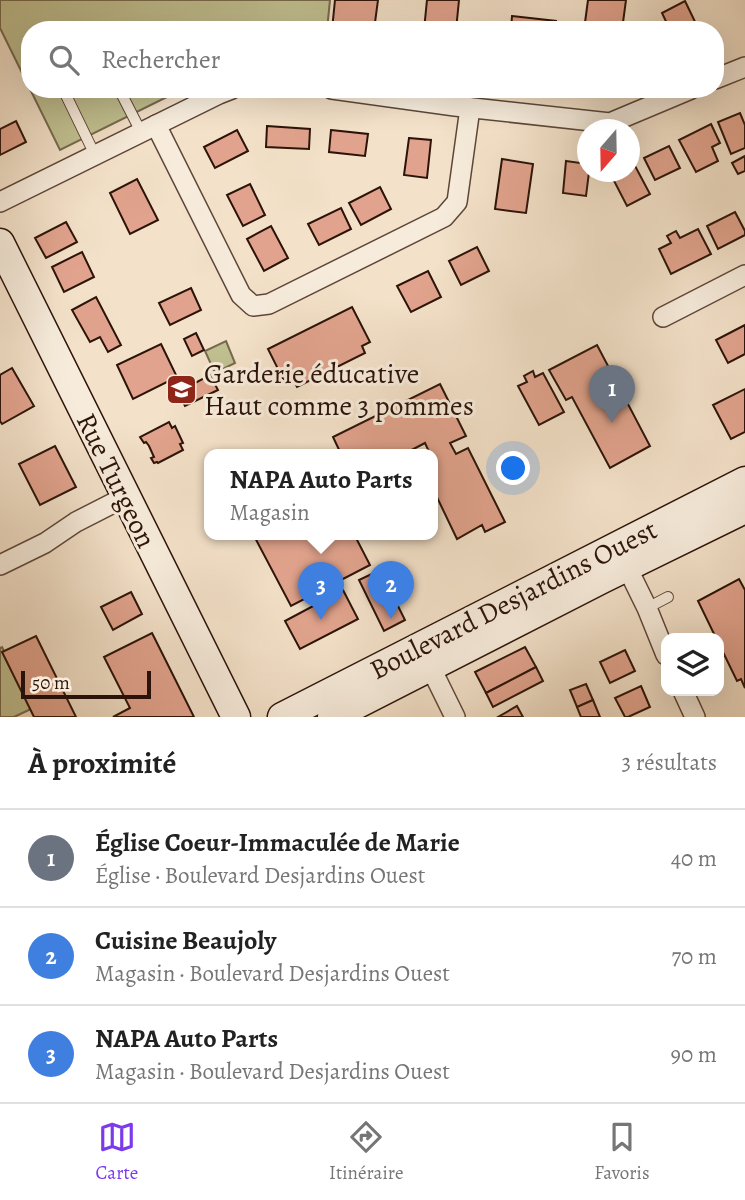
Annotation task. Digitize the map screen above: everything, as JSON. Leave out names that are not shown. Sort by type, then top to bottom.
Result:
[{"type":"street","points":[[724,75],[745,67]]},
{"type":"street","points":[[0,202],[211,98]]},
{"type":"street","points":[[397,98],[610,123],[670,98]]},
{"type":"street","points":[[148,129],[241,295],[253,306],[269,304],[444,217],[457,202],[470,108]]},
{"type":"street","name":"Rue Turgeon","points":[[0,243],[236,717]]},
{"type":"street","points":[[663,317],[745,275]]},
{"type":"street","name":"Boulevard Desjardins Ouest","points":[[282,717],[425,656],[622,557],[745,481]]},
{"type":"street","points":[[0,565],[125,497]]},
{"type":"street","name":"Boulevard Desjardins Ouest","points":[[622,557],[745,509]]},
{"type":"street","points":[[622,557],[661,643]]},
{"type":"street","points":[[425,656],[455,717]]},
{"type":"street","name":"Boulevard Desjardins Ouest","points":[[332,717],[425,656]]},
{"type":"street","points":[[685,696],[695,717]]},
{"type":"lane","points":[[67,98],[95,156]]},
{"type":"lane","points":[[126,98],[148,129]]},
{"type":"lane","points":[[647,608],[668,597]]},
{"type":"green space","points":[[0,0],[330,0],[328,21],[21,21],[21,71],[0,28]]},
{"type":"green space","points":[[34,98],[165,98],[60,150]]},
{"type":"green space","points":[[226,341],[235,363],[215,373],[205,351]]},
{"type":"green space","points":[[2,647],[31,709],[14,717],[0,717]]},
{"type":"building","points":[[335,0],[378,0],[375,21],[333,21]]},
{"type":"building","points":[[427,0],[459,0],[457,21],[425,21]]},
{"type":"building","points":[[588,0],[626,0],[623,21],[585,21]]},
{"type":"building","points":[[685,1],[695,21],[666,21],[662,13]]},
{"type":"building","points":[[512,16],[556,21],[512,21]]},
{"type":"building","points":[[740,113],[745,125],[745,148],[731,154],[718,122]]},
{"type":"building","points":[[16,121],[26,142],[0,155],[0,129]]},
{"type":"building","points":[[711,124],[720,143],[712,147],[718,161],[696,172],[679,140]]},
{"type":"building","points":[[267,126],[310,129],[309,149],[266,147]]},
{"type":"building","points":[[237,130],[248,151],[215,168],[204,147]]},
{"type":"building","points":[[331,130],[368,134],[365,156],[329,152]]},
{"type":"building","points":[[409,138],[431,140],[427,178],[404,175]]},
{"type":"building","points":[[669,146],[680,168],[655,180],[644,158]]},
{"type":"building","points":[[745,156],[745,171],[738,174],[732,163]]},
{"type":"building","points":[[502,159],[533,164],[526,213],[495,209]]},
{"type":"building","points":[[566,161],[577,162],[577,182],[588,182],[586,196],[563,193]]},
{"type":"building","points":[[640,175],[650,194],[627,206],[615,182],[640,182]]},
{"type":"building","points":[[137,179],[158,220],[130,234],[110,193]]},
{"type":"building","points":[[250,184],[265,215],[243,226],[227,195]]},
{"type":"building","points":[[380,187],[391,209],[361,225],[349,203]]},
{"type":"building","points":[[341,208],[351,229],[319,245],[308,224]]},
{"type":"building","points":[[735,212],[745,235],[718,249],[707,226]]},
{"type":"building","points":[[66,222],[77,242],[46,258],[35,238]]},
{"type":"building","points":[[271,226],[288,258],[264,271],[247,239]]},
{"type":"building","points":[[698,229],[711,254],[671,274],[659,249],[671,243],[667,236],[676,231],[680,238]]},
{"type":"building","points":[[477,247],[489,271],[461,285],[449,261]]},
{"type":"building","points":[[82,252],[94,277],[64,292],[52,267]]},
{"type":"building","points":[[428,271],[441,297],[411,312],[397,286]]},
{"type":"building","points":[[191,288],[201,310],[170,325],[159,303]]},
{"type":"building","points":[[96,297],[121,345],[108,352],[100,337],[90,342],[72,310]]},
{"type":"building","points":[[352,307],[370,342],[362,346],[365,353],[297,387],[293,379],[285,383],[268,349]]},
{"type":"building","points":[[745,325],[745,354],[728,363],[716,340]]},
{"type":"building","points":[[196,333],[204,350],[192,356],[184,339]]},
{"type":"building","points":[[161,344],[177,377],[133,399],[117,365]]},
{"type":"building","points":[[597,345],[650,446],[610,468],[572,397],[566,400],[549,370]]},
{"type":"building","points":[[12,368],[34,406],[2,424],[0,375]]},
{"type":"building","points":[[533,371],[535,377],[543,373],[564,412],[539,425],[518,386],[527,382],[524,376]]},
{"type":"building","points":[[210,375],[218,390],[185,406],[178,392]]},
{"type":"building","points":[[440,384],[466,436],[450,443],[456,454],[468,448],[505,522],[485,532],[482,525],[457,539],[438,499],[438,449],[428,449],[425,443],[414,449],[339,449],[333,437]]},
{"type":"building","points":[[745,389],[745,432],[731,439],[713,405]]},
{"type":"building","points":[[169,422],[172,428],[175,426],[183,443],[180,444],[183,450],[154,463],[149,446],[140,437]]},
{"type":"building","points":[[55,446],[76,487],[40,505],[19,464]]},
{"type":"building","points":[[256,540],[357,540],[370,565],[291,606]]},
{"type":"building","points":[[380,570],[405,620],[384,631],[359,580]]},
{"type":"building","points":[[739,579],[745,590],[745,688],[741,679],[737,681],[724,654],[724,633],[714,633],[698,601]]},
{"type":"building","points":[[343,590],[358,619],[300,649],[285,621]]},
{"type":"building","points":[[131,592],[142,614],[113,630],[101,607]]},
{"type":"building","points":[[152,633],[194,717],[113,717],[130,708],[104,657]]},
{"type":"building","points":[[36,636],[76,717],[34,717],[2,652]]},
{"type":"building","points":[[525,647],[536,667],[486,693],[475,672]]},
{"type":"building","points":[[625,650],[635,671],[610,683],[600,662]]},
{"type":"building","points":[[536,667],[543,681],[493,707],[486,693]]},
{"type":"building","points":[[586,684],[593,700],[577,707],[570,690]]},
{"type":"building","points":[[641,686],[650,707],[625,717],[615,698]]},
{"type":"building","points":[[593,700],[600,717],[581,717],[577,707]]},
{"type":"building","points":[[517,706],[523,717],[498,717]]},
{"type":"place","name":"Garderie éducative Haut comme 3 pommes","points":[[181,389]]},
{"type":"place","name":"Église Coeur-Immaculée de Marie","points":[[612,423]]},
{"type":"place","name":"Cuisine Beaujoly","points":[[391,619]]},
{"type":"place","name":"NAPA Auto Parts","points":[[321,620]]}]
